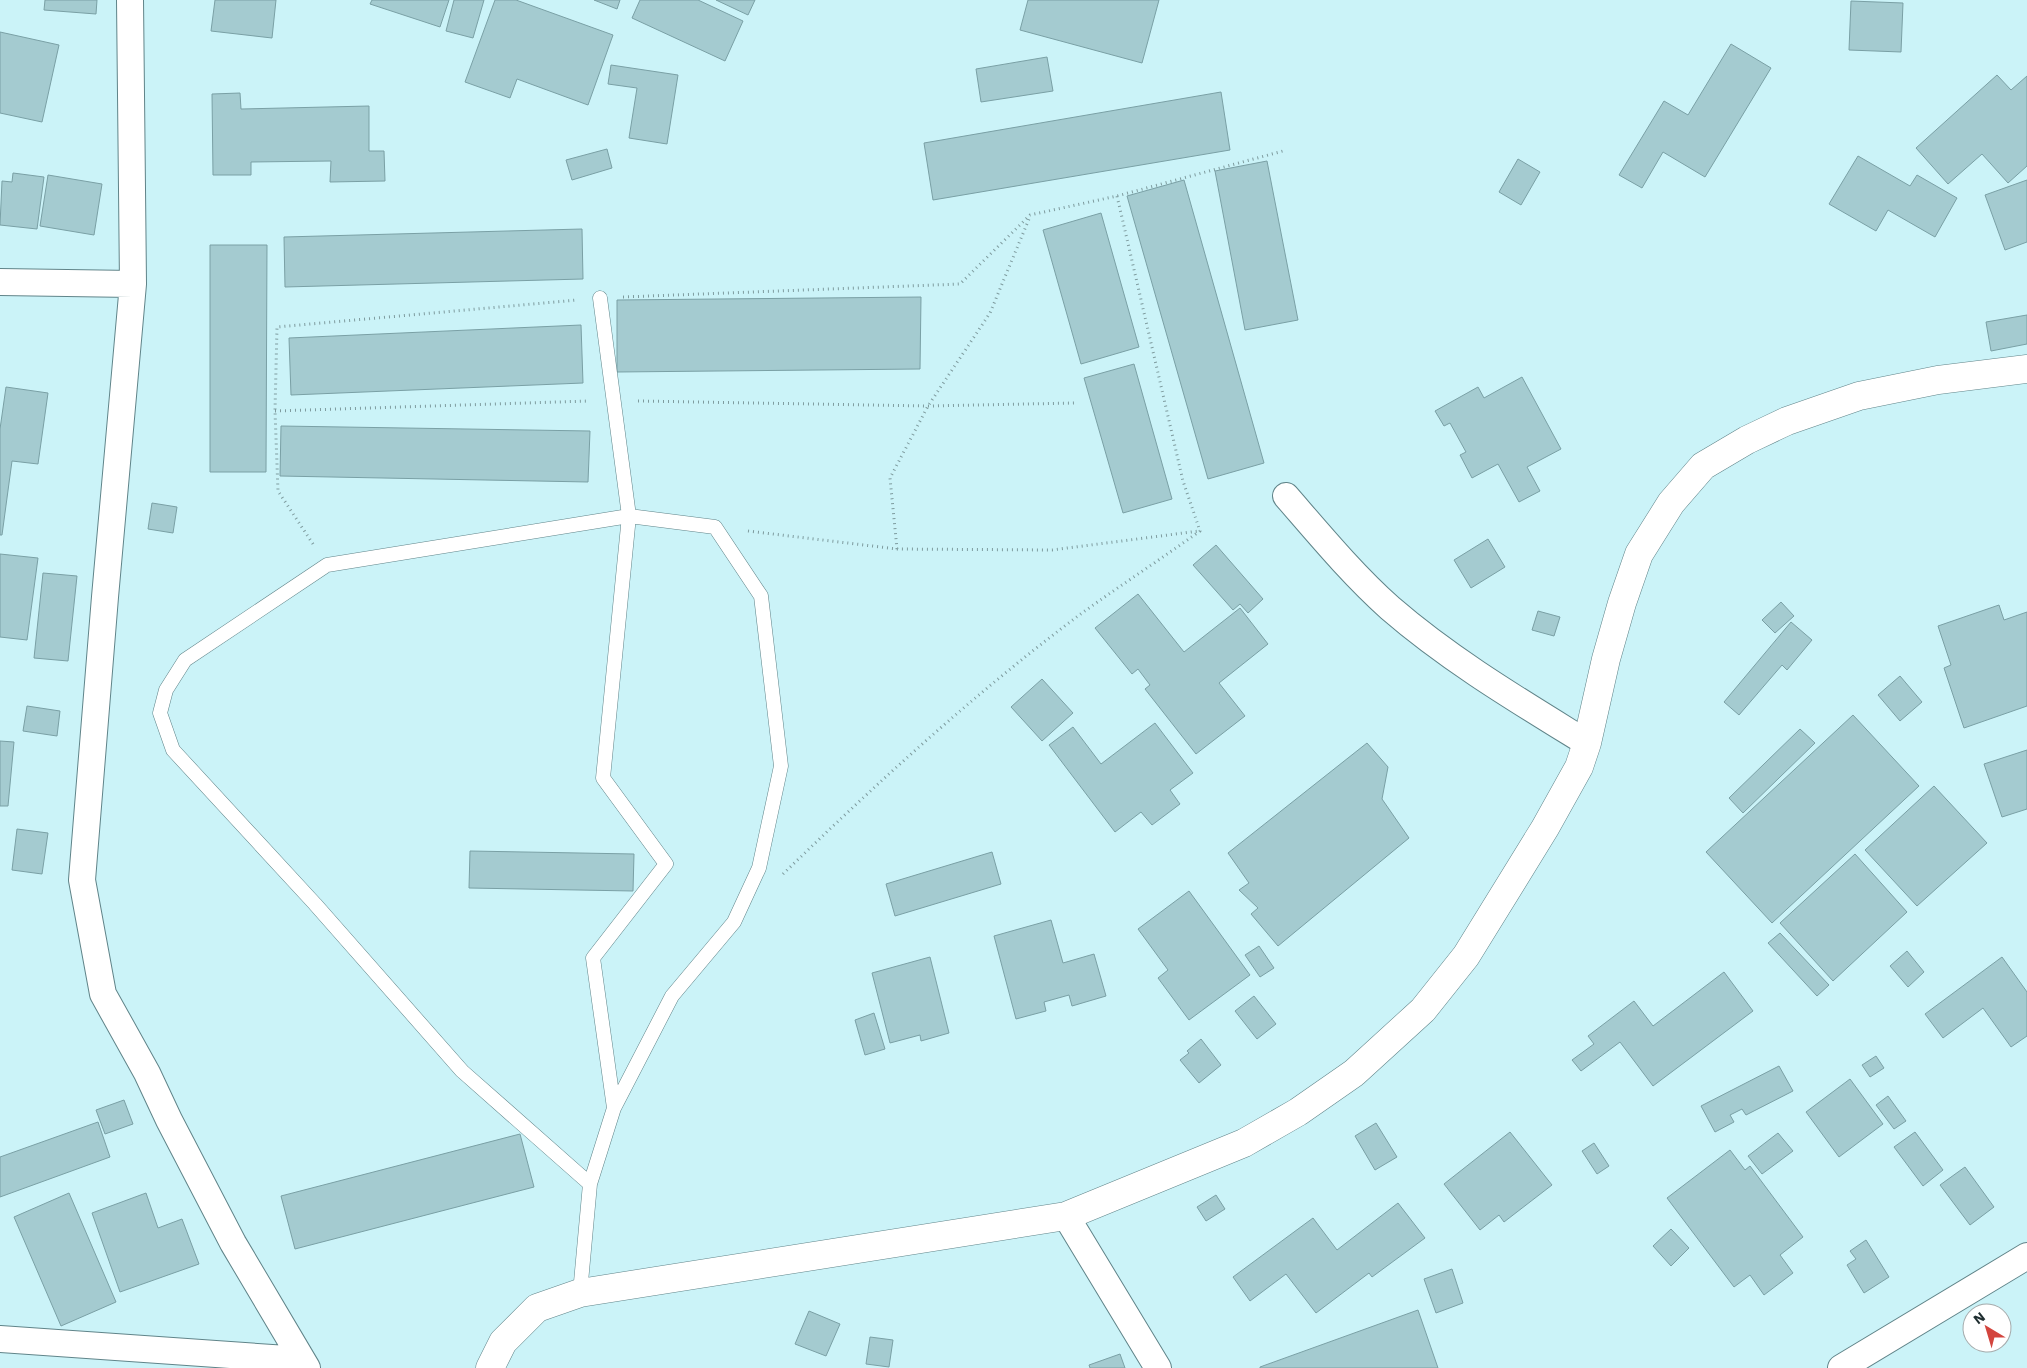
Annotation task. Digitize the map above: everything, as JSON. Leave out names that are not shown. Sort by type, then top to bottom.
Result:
[{"type":"main road","points":[[490,1368],[503,1342],[537,1308],[580,1293],[1066,1216],[1244,1143],[1298,1112],[1354,1073],[1423,1010],[1466,956],[1545,828],[1578,768],[1587,743],[1606,659],[1639,554],[1671,504],[1703,466],[1747,440],[1787,421],[1859,396],[1938,380],[2027,369]]},
{"type":"street","points":[[130,0],[133,284],[82,880],[103,994],[147,1073],[168,1120],[233,1243],[304,1364]]},
{"type":"street","points":[[0,282],[133,284]]},
{"type":"street","points":[[1286,496],[1331,549],[1390,607],[1484,680],[1587,743]]},
{"type":"street","points":[[1066,1216],[1158,1368]]},
{"type":"street","points":[[1841,1368],[2027,1256]]},
{"type":"street","points":[[0,1339],[304,1364]]},
{"type":"lane","points":[[600,298],[629,516],[603,778],[666,864],[593,958],[614,1108]]},
{"type":"lane","points":[[580,1293],[590,1184],[614,1108],[672,996],[734,922],[759,868],[781,766],[761,596],[715,528],[629,516],[327,565],[184,660],[166,690],[160,713],[173,750],[315,904],[462,1071],[590,1184]]},
{"type":"path","points":[[327,565],[278,491],[275,411],[277,327],[600,298],[960,284],[1030,215],[1118,196],[1283,151]]},
{"type":"path","points":[[1118,196],[1182,481],[1200,531]]},
{"type":"path","points":[[897,549],[890,478],[928,406],[990,313],[1030,215]]},
{"type":"path","points":[[275,411],[613,400],[928,406],[1075,403]]},
{"type":"path","points":[[715,528],[897,549],[1052,550],[1200,531]]},
{"type":"path","points":[[782,875],[844,816],[964,708],[1082,613],[1200,531]]},
{"type":"building","points":[[45,0],[97,0],[96,14],[44,10]]},
{"type":"building","points":[[215,0],[276,0],[272,38],[211,31]]},
{"type":"building","points":[[372,0],[449,0],[440,27],[370,4]]},
{"type":"building","points":[[454,0],[484,0],[473,38],[446,31]]},
{"type":"building","points":[[495,0],[516,0],[613,35],[588,105],[517,79],[510,98],[465,82]]},
{"type":"building","points":[[594,0],[620,0],[617,9]]},
{"type":"building","points":[[640,0],[698,0],[743,21],[725,61],[632,18]]},
{"type":"building","points":[[716,0],[755,0],[748,15]]},
{"type":"building","points":[[1028,0],[1159,0],[1142,63],[1020,30]]},
{"type":"building","points":[[1851,1],[1903,3],[1901,52],[1849,50]]},
{"type":"building","points":[[0,32],[59,45],[42,122],[0,113]]},
{"type":"building","points":[[1731,44],[1771,68],[1705,177],[1663,152],[1642,188],[1619,175],[1664,101],[1688,115]]},
{"type":"building","points":[[1047,57],[1053,91],[981,102],[976,69]]},
{"type":"building","points":[[611,65],[678,75],[667,144],[629,138],[637,88],[608,84]]},
{"type":"building","points":[[1997,75],[2011,90],[2027,76],[2027,166],[2008,183],[1982,154],[1948,184],[1916,148]]},
{"type":"building","points":[[1221,92],[1230,150],[933,200],[924,143]]},
{"type":"building","points":[[240,93],[241,109],[369,106],[369,151],[384,151],[385,181],[330,182],[331,161],[251,162],[251,175],[213,175],[212,94]]},
{"type":"building","points":[[607,149],[612,168],[572,180],[566,160]]},
{"type":"building","points":[[1858,156],[1910,186],[1917,175],[1957,198],[1935,237],[1888,210],[1876,231],[1829,204]]},
{"type":"building","points":[[1518,159],[1540,172],[1521,205],[1499,192]]},
{"type":"building","points":[[1267,161],[1298,320],[1245,330],[1215,171]]},
{"type":"building","points":[[13,173],[44,177],[37,229],[0,225],[2,181],[12,182]]},
{"type":"building","points":[[48,175],[102,184],[94,235],[40,226]]},
{"type":"building","points":[[1184,180],[1264,463],[1208,479],[1127,196]]},
{"type":"building","points":[[2027,180],[2027,242],[2005,250],[1985,195]]},
{"type":"building","points":[[1101,213],[1139,347],[1081,364],[1043,230]]},
{"type":"building","points":[[582,229],[583,279],[285,287],[284,237]]},
{"type":"building","points":[[210,245],[267,245],[266,472],[210,472]]},
{"type":"building","points":[[921,297],[920,369],[617,372],[617,300]]},
{"type":"building","points":[[2027,315],[2027,344],[1991,351],[1986,322]]},
{"type":"building","points":[[581,325],[583,383],[291,395],[289,338]]},
{"type":"building","points":[[1134,364],[1172,499],[1123,513],[1084,378]]},
{"type":"building","points":[[1522,377],[1561,449],[1527,467],[1540,491],[1519,502],[1498,464],[1472,478],[1460,455],[1466,452],[1450,423],[1444,426],[1435,411],[1478,387],[1484,398]]},
{"type":"building","points":[[6,387],[48,393],[38,464],[12,461],[2,535],[0,535],[0,429]]},
{"type":"building","points":[[281,426],[590,431],[588,482],[280,476]]},
{"type":"building","points":[[152,503],[177,507],[173,533],[148,529]]},
{"type":"building","points":[[1488,539],[1505,567],[1471,588],[1454,560]]},
{"type":"building","points":[[1216,545],[1263,599],[1248,613],[1240,604],[1233,610],[1193,565]]},
{"type":"building","points":[[0,554],[38,558],[27,640],[0,637]]},
{"type":"building","points":[[43,573],[77,576],[68,661],[34,658]]},
{"type":"building","points":[[1138,594],[1184,652],[1240,608],[1268,644],[1219,683],[1245,716],[1196,754],[1145,689],[1150,685],[1138,669],[1132,674],[1095,628]]},
{"type":"building","points":[[1781,602],[1794,616],[1775,633],[1762,620]]},
{"type":"building","points":[[1999,605],[2004,620],[2027,612],[2027,706],[1964,728],[1944,668],[1951,665],[1938,626]]},
{"type":"building","points":[[1538,611],[1560,617],[1554,636],[1532,630]]},
{"type":"building","points":[[1791,622],[1812,640],[1787,670],[1782,665],[1739,715],[1724,702]]},
{"type":"building","points":[[1900,676],[1922,702],[1900,721],[1878,695]]},
{"type":"building","points":[[1042,679],[1073,713],[1042,741],[1011,707]]},
{"type":"building","points":[[27,706],[60,711],[57,736],[23,731]]},
{"type":"building","points":[[1853,715],[1919,786],[1772,923],[1706,852]]},
{"type":"building","points":[[1155,723],[1193,773],[1170,790],[1180,804],[1152,825],[1141,812],[1115,832],[1049,745],[1073,727],[1101,764]]},
{"type":"building","points":[[1800,729],[1815,743],[1743,813],[1729,798]]},
{"type":"building","points":[[0,741],[14,742],[8,806],[0,806]]},
{"type":"building","points":[[1367,743],[1388,767],[1382,799],[1409,838],[1278,946],[1251,914],[1258,908],[1239,890],[1249,883],[1228,853]]},
{"type":"building","points":[[2027,750],[2027,809],[2002,817],[1984,764]]},
{"type":"building","points":[[1934,786],[1987,843],[1917,906],[1865,850]]},
{"type":"building","points":[[17,829],[48,833],[42,874],[12,870]]},
{"type":"building","points":[[470,851],[634,854],[633,891],[469,888]]},
{"type":"building","points":[[992,852],[1001,884],[895,916],[886,884]]},
{"type":"building","points":[[1855,854],[1907,912],[1833,981],[1780,923]]},
{"type":"building","points":[[1189,891],[1250,975],[1189,1020],[1158,978],[1168,970],[1138,929]]},
{"type":"building","points":[[1051,920],[1063,963],[1094,954],[1106,996],[1072,1006],[1069,995],[1044,1002],[1046,1011],[1016,1019],[994,936]]},
{"type":"building","points":[[1780,933],[1829,985],[1817,996],[1768,943]]},
{"type":"building","points":[[1259,946],[1274,968],[1260,977],[1245,955]]},
{"type":"building","points":[[1907,951],[1924,972],[1908,987],[1890,966]]},
{"type":"building","points":[[930,957],[949,1033],[921,1041],[920,1035],[890,1043],[872,973]]},
{"type":"building","points":[[2002,957],[2027,992],[2027,1036],[2011,1047],[1983,1008],[1943,1038],[1925,1014]]},
{"type":"building","points":[[1724,972],[1753,1011],[1653,1086],[1620,1042],[1581,1071],[1572,1060],[1594,1044],[1588,1036],[1634,1001],[1653,1026]]},
{"type":"building","points":[[1254,996],[1276,1024],[1257,1039],[1235,1011]]},
{"type":"building","points":[[874,1013],[885,1049],[865,1055],[855,1020]]},
{"type":"building","points":[[1201,1039],[1221,1065],[1199,1083],[1180,1060]]},
{"type":"building","points":[[1876,1056],[1884,1068],[1870,1077],[1862,1065]]},
{"type":"building","points":[[1779,1066],[1793,1091],[1746,1115],[1742,1109],[1730,1115],[1734,1122],[1715,1132],[1701,1106]]},
{"type":"building","points":[[1850,1079],[1883,1124],[1839,1157],[1806,1112]]},
{"type":"building","points":[[1888,1096],[1906,1121],[1894,1129],[1876,1105]]},
{"type":"building","points":[[124,1100],[133,1124],[105,1134],[96,1110]]},
{"type":"building","points":[[98,1122],[110,1157],[0,1197],[0,1157]]},
{"type":"building","points":[[1376,1123],[1397,1157],[1375,1170],[1355,1136]]},
{"type":"building","points":[[1510,1132],[1552,1185],[1504,1222],[1499,1215],[1480,1230],[1444,1184]]},
{"type":"building","points":[[1915,1132],[1943,1170],[1923,1186],[1894,1147]]},
{"type":"building","points":[[1778,1133],[1793,1151],[1762,1174],[1748,1156]]},
{"type":"building","points":[[520,1134],[534,1187],[295,1249],[281,1196]]},
{"type":"building","points":[[1594,1143],[1609,1166],[1597,1174],[1582,1151]]},
{"type":"building","points":[[1730,1150],[1745,1170],[1750,1166],[1803,1237],[1780,1255],[1793,1273],[1764,1295],[1750,1275],[1734,1287],[1667,1198]]},
{"type":"building","points":[[1965,1167],[1994,1207],[1970,1225],[1940,1185]]},
{"type":"building","points":[[69,1193],[116,1302],[61,1326],[14,1217]]},
{"type":"building","points":[[146,1193],[158,1228],[182,1219],[199,1264],[120,1292],[92,1213]]},
{"type":"building","points":[[1216,1195],[1225,1209],[1206,1221],[1197,1207]]},
{"type":"building","points":[[1398,1203],[1425,1238],[1372,1277],[1369,1273],[1316,1313],[1286,1274],[1250,1301],[1233,1277],[1313,1218],[1337,1250]]},
{"type":"building","points":[[1671,1229],[1689,1248],[1671,1266],[1653,1246]]},
{"type":"building","points":[[1866,1240],[1889,1277],[1864,1293],[1847,1265],[1856,1259],[1850,1251]]},
{"type":"building","points":[[1452,1269],[1463,1303],[1436,1313],[1424,1279]]},
{"type":"building","points":[[1418,1310],[1438,1368],[1260,1368],[1260,1367]]},
{"type":"building","points":[[809,1311],[840,1324],[826,1356],[795,1344]]},
{"type":"building","points":[[870,1337],[893,1340],[889,1367],[866,1364]]},
{"type":"building","points":[[1120,1354],[1125,1368],[1090,1368],[1089,1365]]}]
